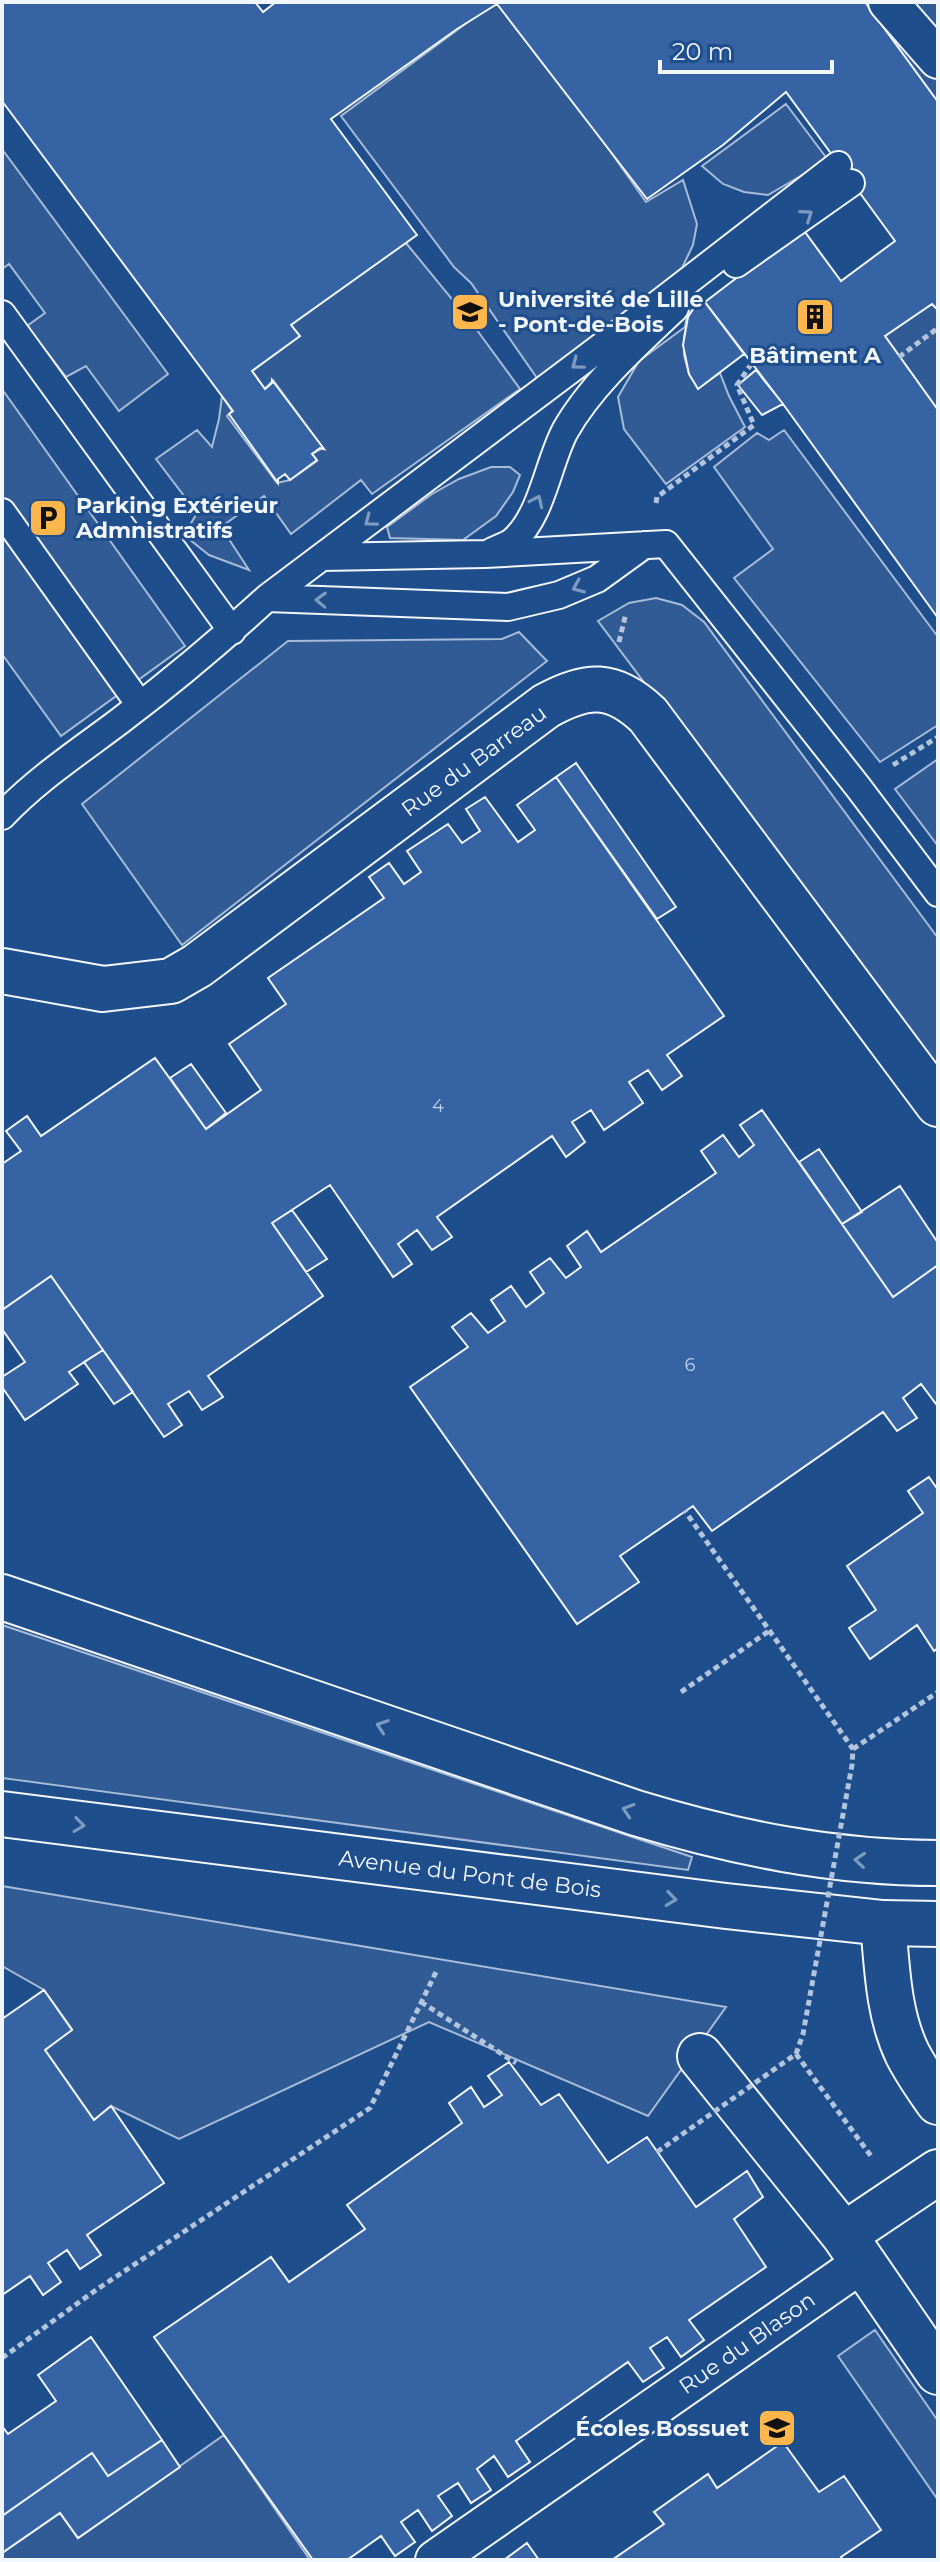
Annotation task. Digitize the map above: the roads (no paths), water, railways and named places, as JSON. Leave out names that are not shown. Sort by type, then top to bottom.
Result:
[{"type":"street","points":[[888,2],[938,59]]},
{"type":"street","name":"Rue du Barreau","points":[[2,971],[103,989],[171,981],[197,966],[546,706],[565,696],[597,688],[633,700],[648,715],[938,1104]]},
{"type":"street","points":[[2,1586],[178,1657]]},
{"type":"street","points":[[2,1597],[702,1833],[832,1857],[938,1863]]},
{"type":"street","name":"Avenue du Pont de Bois","points":[[2,1814],[694,1902],[883,1923],[938,1924]]},
{"type":"street","points":[[883,1923],[890,1995],[898,2029],[907,2054],[938,2102]]},
{"type":"street","points":[[700,2056],[853,2249],[938,2372]]},
{"type":"street","points":[[853,2249],[938,2172]]},
{"type":"street","name":"Rue du Blason","points":[[435,2560],[853,2249]]},
{"type":"lane","points":[[2,816],[25,791],[140,705],[232,631],[267,598],[662,301],[844,174],[674,308],[602,380],[565,432],[550,475],[525,527],[511,543],[485,554]]},
{"type":"lane","points":[[2,314],[232,631]]},
{"type":"lane","points":[[2,512],[140,705]]},
{"type":"lane","points":[[322,557],[485,554],[666,544],[938,893]]},
{"type":"lane","points":[[267,598],[508,607],[559,595],[597,579],[644,545]]},
{"type":"place","name":"Université de Lille - Pont-de-Bois","points":[[470,312]]},
{"type":"place","name":"Bâtiment A","points":[[815,317]]},
{"type":"place","name":"Parking Extérieur Admnistratifs","points":[[48,518]]},
{"type":"place","name":"Écoles Bossuet","points":[[777,2428]]}]
